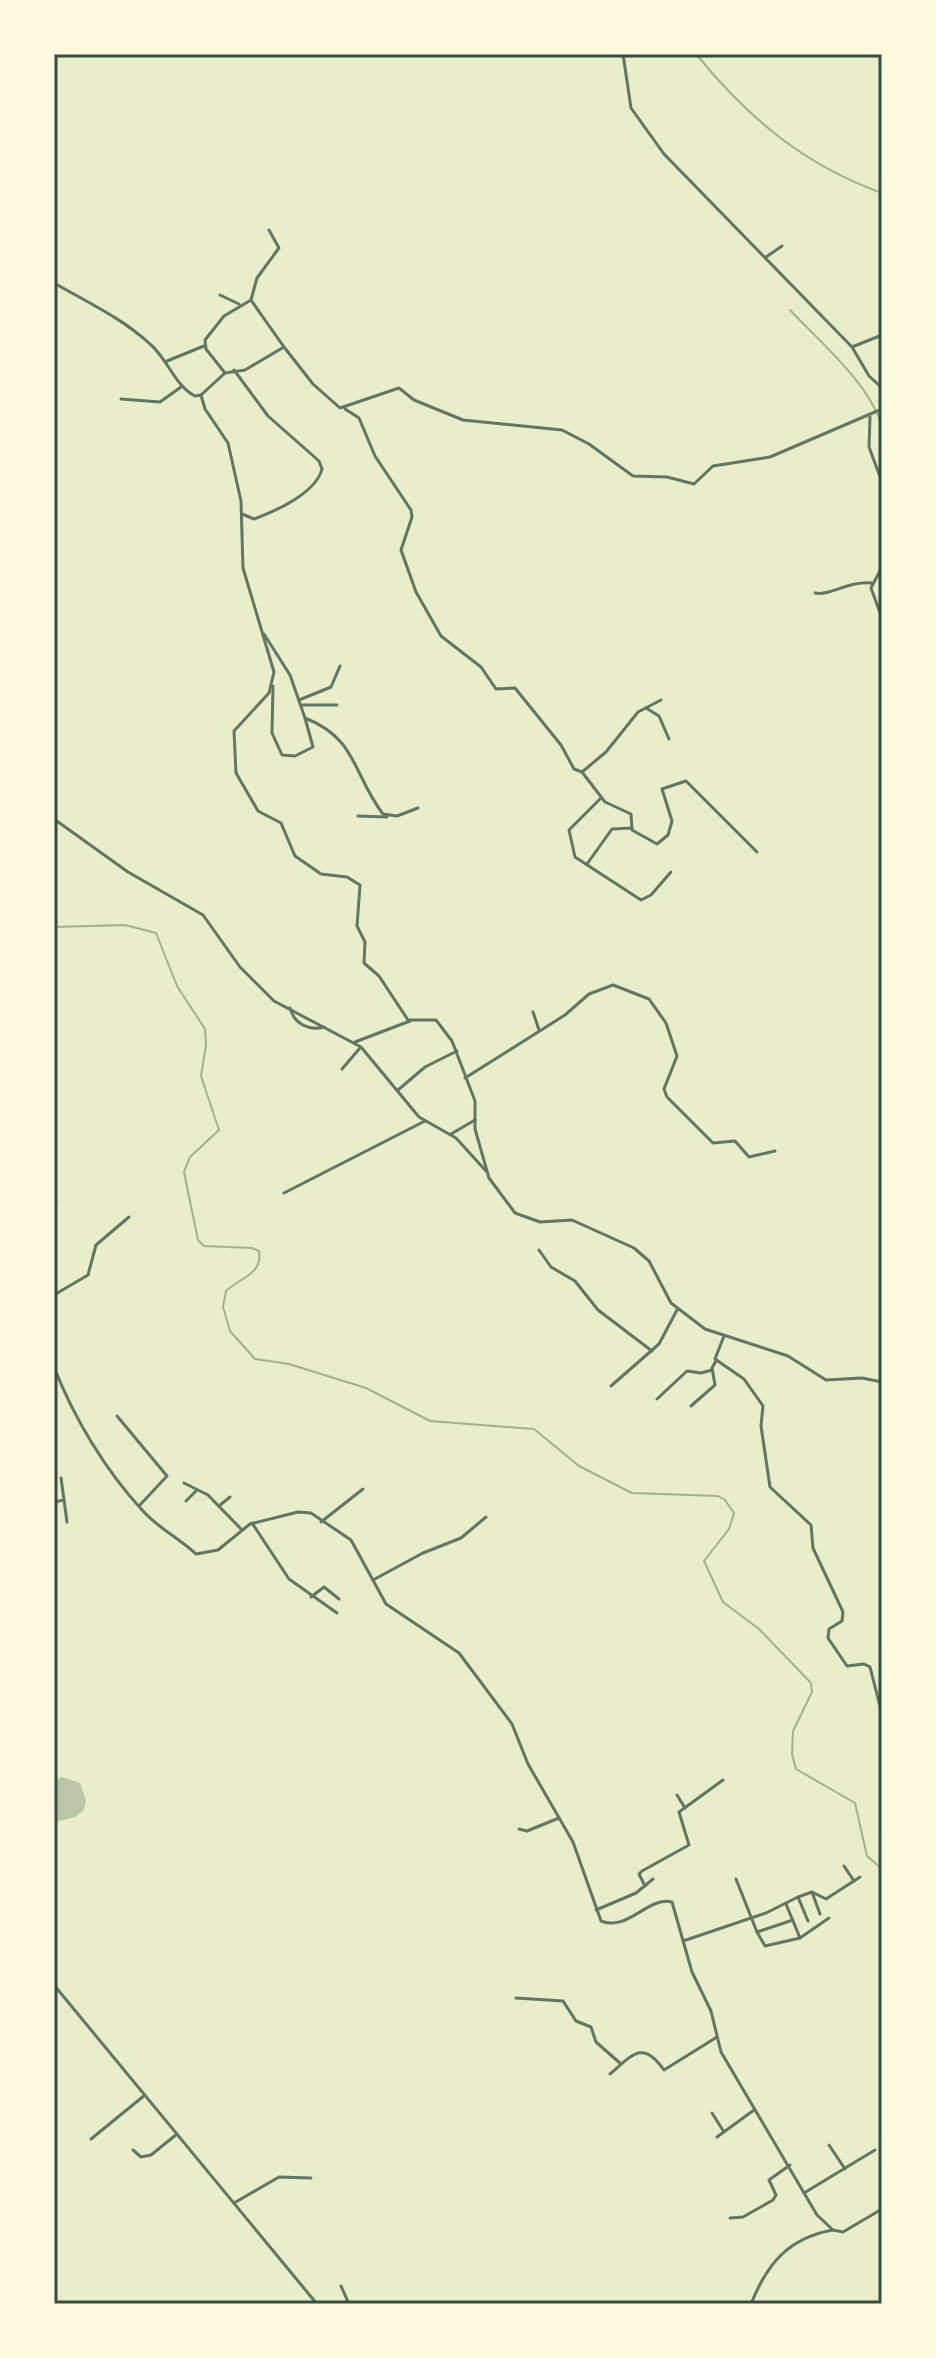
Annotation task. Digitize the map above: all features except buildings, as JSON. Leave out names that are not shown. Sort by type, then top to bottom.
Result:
[{"type":"street","points":[[623,54],[629,102],[634,115],[664,154],[852,347],[869,376],[882,388]]},
{"type":"street","points":[[251,300],[257,278],[279,248],[269,230]]},
{"type":"street","points":[[766,257],[782,246]]},
{"type":"street","points":[[54,283],[116,317],[167,361],[181,387],[195,396],[201,395],[225,373],[245,370],[284,347]]},
{"type":"street","points":[[220,295],[239,304]]},
{"type":"street","points":[[167,361],[204,346],[214,325],[239,304],[251,300]]},
{"type":"street","points":[[251,300],[318,390],[334,405],[359,418],[372,450],[411,510],[412,517],[401,552],[435,629],[450,646],[479,666],[496,689],[515,688],[561,745],[574,769],[582,772],[601,798],[631,814],[632,828]]},
{"type":"street","points":[[852,347],[882,335]]},
{"type":"street","points":[[204,346],[225,373]]},
{"type":"street","points":[[234,370],[268,416],[319,461],[322,469],[316,483],[274,511],[254,519],[242,514]]},
{"type":"street","points":[[121,399],[155,403],[181,387]]},
{"type":"street","points":[[345,409],[399,388],[414,400],[463,420],[562,430],[589,444],[633,476],[667,477],[694,484],[709,467],[770,457],[881,410]]},
{"type":"street","points":[[201,395],[205,409],[228,443],[242,514],[243,568],[262,631],[272,663],[272,733],[282,755],[295,756],[314,745],[290,675],[262,631]]},
{"type":"street","points":[[872,415],[869,447],[882,482]]},
{"type":"street","points":[[882,567],[872,583],[873,599],[882,618]]},
{"type":"street","points":[[815,593],[825,594],[851,582],[872,583]]},
{"type":"street","points":[[300,702],[333,686],[340,666]]},
{"type":"street","points":[[273,686],[234,731],[238,778],[258,811],[281,823],[295,856],[321,874],[347,877],[360,885],[357,926],[365,942],[363,960],[379,976],[410,1021]]},
{"type":"street","points":[[582,772],[606,752],[635,714],[661,700]]},
{"type":"street","points":[[300,702],[337,705]]},
{"type":"street","points":[[646,708],[659,716],[669,739]]},
{"type":"street","points":[[305,718],[330,730],[349,748],[372,798],[387,817]]},
{"type":"street","points":[[586,865],[612,829],[632,828],[652,843],[665,839],[672,821],[662,789],[686,781],[757,852]]},
{"type":"street","points":[[601,798],[569,832],[571,851],[586,865],[601,871],[623,890],[641,900],[651,895],[671,872]]},
{"type":"street","points":[[358,816],[387,817],[418,808]]},
{"type":"street","points":[[54,828],[56,820],[128,872],[203,915],[240,967],[274,1001],[361,1047],[425,1121],[451,1134],[486,1171],[500,1197],[522,1217],[540,1222],[572,1220],[634,1248],[649,1261],[666,1297],[677,1310],[699,1326],[788,1356],[826,1380],[862,1378],[882,1382]]},
{"type":"street","points":[[465,1078],[604,986],[613,985],[645,995],[662,1015],[677,1053],[664,1089],[667,1097],[678,1104],[713,1143],[735,1141],[753,1158],[775,1151]]},
{"type":"street","points":[[533,1012],[539,1030]]},
{"type":"street","points":[[355,1042],[410,1021],[436,1020],[457,1051],[476,1104],[475,1120],[486,1171]]},
{"type":"street","points":[[342,1069],[361,1047]]},
{"type":"street","points":[[398,1090],[425,1067],[457,1051]]},
{"type":"street","points":[[451,1134],[475,1120]]},
{"type":"street","points":[[284,1193],[425,1121]]},
{"type":"street","points":[[54,1295],[88,1275],[96,1245],[129,1217]]},
{"type":"street","points":[[539,1250],[551,1267],[575,1281],[598,1310],[652,1351]]},
{"type":"street","points":[[611,1386],[652,1351],[677,1310]]},
{"type":"street","points":[[691,1406],[715,1385],[712,1370],[724,1336]]},
{"type":"street","points":[[716,1361],[744,1379],[763,1406],[762,1428],[770,1487],[811,1525],[813,1548],[843,1612],[842,1621],[827,1632],[828,1638],[847,1666],[864,1664],[870,1667],[882,1714]]},
{"type":"street","points":[[54,1367],[79,1421],[139,1506],[198,1556],[218,1550],[252,1523],[302,1512],[311,1513],[353,1542],[390,1608],[432,1631],[473,1666],[516,1730],[528,1764],[547,1792],[578,1856],[601,1921],[615,1923],[661,1901],[670,1901],[708,2004],[721,2052],[817,2215],[833,2230]]},
{"type":"street","points":[[657,1399],[687,1371],[701,1373],[712,1370]]},
{"type":"street","points":[[117,1416],[167,1475],[166,1480],[139,1506]]},
{"type":"street","points":[[61,1478],[67,1522]]},
{"type":"street","points":[[184,1483],[219,1506],[242,1530]]},
{"type":"street","points":[[321,1522],[363,1489]]},
{"type":"street","points":[[186,1501],[197,1490]]},
{"type":"street","points":[[219,1506],[230,1497]]},
{"type":"street","points":[[54,1502],[64,1500]]},
{"type":"street","points":[[373,1580],[461,1538],[486,1517]]},
{"type":"street","points":[[252,1523],[288,1579],[337,1613]]},
{"type":"street","points":[[311,1597],[324,1587],[339,1599]]},
{"type":"street","points":[[645,1886],[639,1873],[688,1847],[678,1814],[723,1780]]},
{"type":"street","points":[[677,1795],[685,1808]]},
{"type":"street","points":[[519,1829],[527,1831],[559,1818]]},
{"type":"street","points":[[844,1866],[854,1881]]},
{"type":"street","points":[[683,1941],[751,1918],[812,1892],[826,1899],[860,1877]]},
{"type":"street","points":[[596,1910],[653,1879]]},
{"type":"street","points":[[736,1879],[765,1946],[800,1938],[829,1918]]},
{"type":"street","points":[[812,1892],[820,1914]]},
{"type":"street","points":[[798,1897],[808,1921]]},
{"type":"street","points":[[786,1904],[800,1938]]},
{"type":"street","points":[[757,1932],[793,1920]]},
{"type":"street","points":[[54,1985],[317,2304]]},
{"type":"street","points":[[516,1998],[563,2001],[576,2021],[590,2026],[596,2042],[621,2064]]},
{"type":"street","points":[[610,2074],[632,2055],[646,2052],[656,2057],[664,2070],[717,2037]]},
{"type":"street","points":[[91,2139],[145,2095]]},
{"type":"street","points":[[717,2137],[754,2110]]},
{"type":"street","points":[[712,2113],[724,2132]]},
{"type":"street","points":[[133,2150],[141,2157],[148,2156],[177,2134]]},
{"type":"street","points":[[829,2145],[845,2169]]},
{"type":"street","points":[[804,2193],[875,2150]]},
{"type":"street","points":[[730,2218],[743,2217],[773,2200],[776,2195],[769,2180],[790,2165]]},
{"type":"street","points":[[234,2203],[279,2177],[311,2178]]},
{"type":"street","points":[[751,2304],[763,2274],[782,2252],[798,2240],[833,2230],[848,2231],[882,2209]]},
{"type":"street","points":[[341,2286],[349,2304]]},
{"type":"waterway","points":[[696,54],[736,99],[779,137],[827,168],[882,193]]},
{"type":"waterway","points":[[790,310],[855,379],[882,426]]},
{"type":"waterway","points":[[54,927],[125,925],[156,933],[177,986],[205,1029],[201,1076],[219,1130],[190,1157],[184,1172],[198,1240],[204,1246],[259,1251],[254,1271],[226,1291],[223,1307],[230,1331],[255,1359],[289,1364],[366,1388],[430,1421],[534,1429],[579,1466],[632,1493],[718,1496],[725,1500],[734,1513],[729,1529],[704,1561],[723,1602],[759,1629],[811,1683],[812,1692],[793,1731],[792,1754],[796,1769],[855,1803],[867,1856],[882,1869]]}]
